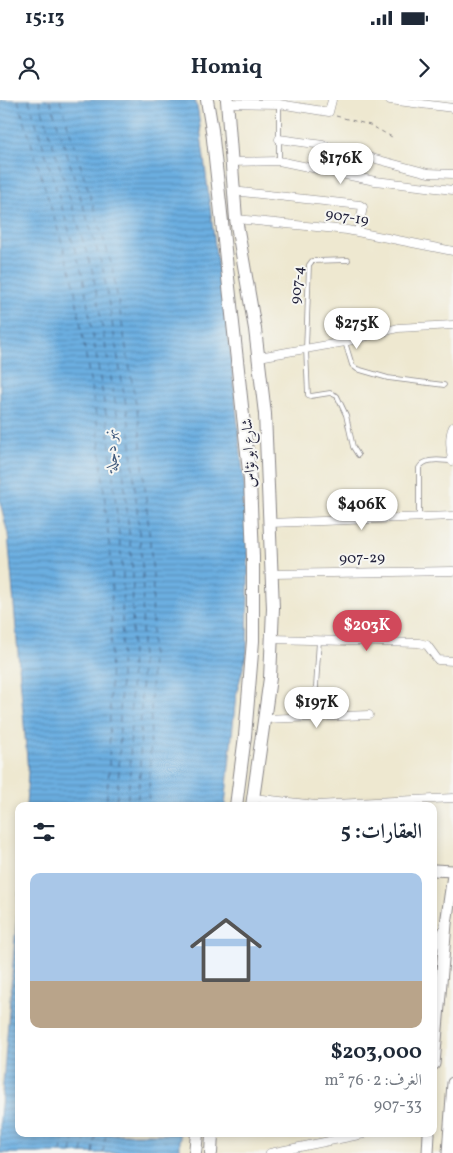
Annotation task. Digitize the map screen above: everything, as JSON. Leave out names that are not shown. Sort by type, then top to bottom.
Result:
[{"type":"main road","name":"شارع ابو نؤاس","points":[[207,100],[212,130],[252,509],[254,558],[252,641],[245,736],[237,802]]},
{"type":"main road","name":"شارع ابو نؤاس","points":[[227,102],[232,191],[259,356],[265,424],[272,574],[273,639],[253,802]]},
{"type":"main road","points":[[437,870],[453,871]]},
{"type":"main road","points":[[437,1016],[453,875]]},
{"type":"main road","points":[[448,1153],[453,1084]]},
{"type":"main road","points":[[195,1153],[197,1137]]},
{"type":"main road","points":[[211,1153],[212,1137]]},
{"type":"main road","points":[[428,1153],[429,1137]]},
{"type":"street","points":[[227,102],[279,104],[329,112],[332,100]]},
{"type":"street","points":[[390,100],[453,108]]},
{"type":"street","points":[[279,139],[322,145],[428,173],[453,174]]},
{"type":"street","points":[[231,162],[279,161],[374,181],[453,190]]},
{"type":"street","points":[[232,191],[360,205],[363,207],[358,232]]},
{"type":"street","name":"907-19","points":[[236,219],[358,232],[453,251]]},
{"type":"street","points":[[259,356],[345,342],[398,328],[453,325]]},
{"type":"street","points":[[452,462],[451,431],[453,427]]},
{"type":"street","points":[[270,523],[453,516]]},
{"type":"street","name":"907-29","points":[[272,574],[453,571]]},
{"type":"street","points":[[273,639],[419,642],[427,645],[438,660],[453,661]]},
{"type":"street","points":[[264,719],[369,715]]},
{"type":"street","points":[[375,802],[453,798]]},
{"type":"street","points":[[437,941],[446,924]]},
{"type":"street","points":[[323,1141],[325,1137]]},
{"type":"street","points":[[270,1153],[346,1137]]},
{"type":"lane","points":[[279,104],[279,161]]},
{"type":"lane","name":"907-4","points":[[306,349],[309,265],[312,261],[348,260]]},
{"type":"lane","points":[[345,342],[352,365],[357,369],[388,378],[444,385]]},
{"type":"lane","points":[[306,349],[308,395],[330,394],[337,396],[346,415],[353,447],[358,454]]},
{"type":"lane","points":[[419,517],[421,464],[427,461],[452,462]]},
{"type":"lane","points":[[314,718],[320,640]]},
{"type":"path","points":[[329,112],[334,116],[370,125],[392,137]]},
{"type":"water","name":"نهر دجلة","points":[[0,100],[195,100],[230,349],[249,531],[247,653],[236,695],[225,802],[26,802],[28,772],[8,534],[0,502]]},
{"type":"water","points":[[15,939],[15,1137],[180,1137],[180,1153],[0,1153],[0,1120]]},
{"type":"ferry route","points":[[18,100],[73,279],[98,428],[112,575],[109,770],[106,802]]},
{"type":"ferry route","points":[[29,100],[83,276],[108,426],[123,575],[119,771],[116,802]]},
{"type":"ferry route","points":[[39,100],[93,273],[119,425],[133,575],[130,771],[127,802]]},
{"type":"ferry route","points":[[50,100],[103,269],[129,423],[143,575],[140,772],[137,802]]},
{"type":"ferry route","points":[[60,100],[112,266],[139,422],[153,575],[148,802]]},
{"type":"ferry route","points":[[61,1153],[64,1137]]},
{"type":"ferry route","points":[[71,1153],[74,1137]]},
{"type":"ferry route","points":[[82,1153],[85,1137]]},
{"type":"ferry route","points":[[93,1153],[96,1137]]},
{"type":"ferry route","points":[[103,1153],[106,1137]]}]
